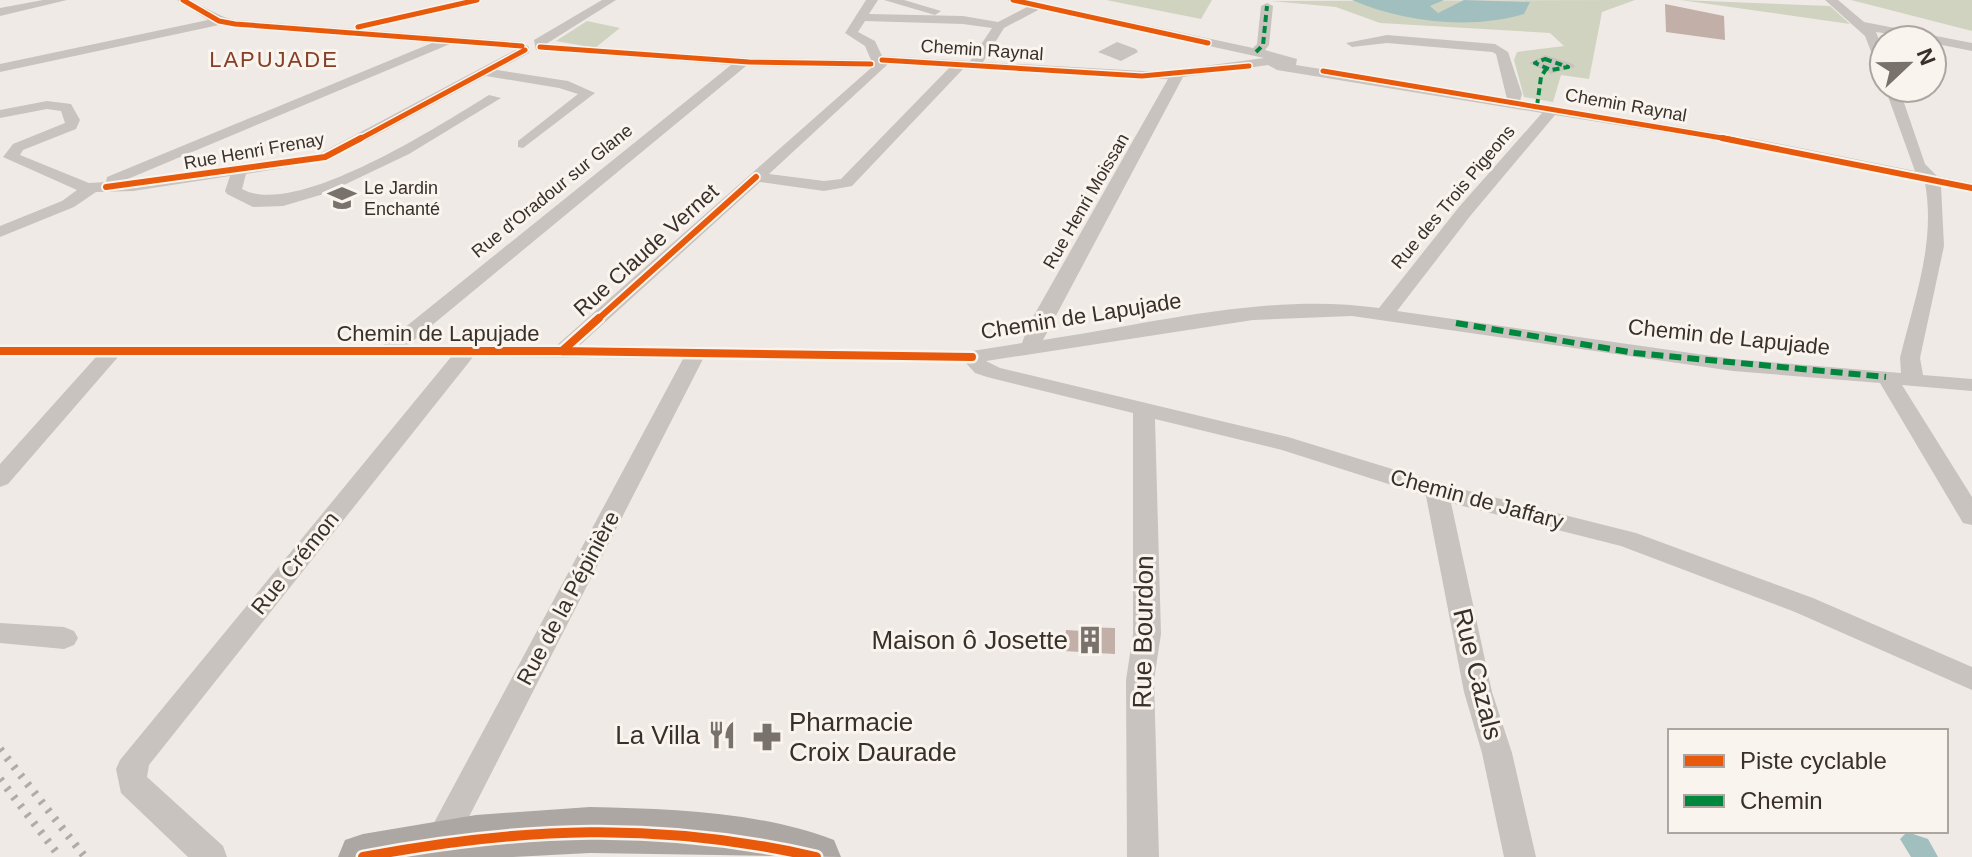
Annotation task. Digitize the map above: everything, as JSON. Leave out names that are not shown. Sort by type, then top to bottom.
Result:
[{"type":"main road","points":[[363,857],[440,842],[561,829],[627,830],[736,839],[816,857]]},
{"type":"street","points":[[0,12],[61,0]]},
{"type":"street","name":"Chemin Raynal","points":[[183,0],[219,21],[742,62],[877,64],[905,61],[1102,74],[1177,75],[1279,62],[1755,143],[1972,188]]},
{"type":"street","name":"Rue Henri Frenay","points":[[92,192],[325,157],[485,72],[610,0]]},
{"type":"street","points":[[872,0],[851,33],[871,44],[877,64]]},
{"type":"street","points":[[890,0],[963,20],[1000,26]]},
{"type":"street","points":[[1013,0],[1256,52],[1279,62]]},
{"type":"street","points":[[1831,0],[1868,32]]},
{"type":"street","points":[[756,177],[824,186],[846,183],[968,64],[1000,26],[1037,6]]},
{"type":"street","points":[[1256,52],[1263,45],[1267,6]]},
{"type":"street","points":[[860,17],[963,20]]},
{"type":"street","points":[[0,68],[219,21]]},
{"type":"street","points":[[1860,25],[1972,47]]},
{"type":"street","points":[[1352,43],[1387,39],[1495,48],[1502,52],[1515,94],[1513,102]]},
{"type":"street","points":[[0,232],[449,40]]},
{"type":"street","points":[[1102,74],[1102,67],[1111,56]]},
{"type":"street","name":"Rue d'Oradour sur Glane","points":[[388,351],[742,62]]},
{"type":"street","name":"Rue Claude Vernet","points":[[562,351],[877,64]]},
{"type":"street","points":[[1545,108],[1546,69]]},
{"type":"street","points":[[485,72],[568,85],[565,87],[588,93],[523,144]]},
{"type":"street","name":"Rue Henri Moissan","points":[[1034,347],[1032,343],[1039,324],[1177,75]]},
{"type":"street","points":[[239,172],[233,191],[244,199],[272,200],[318,191],[366,173],[494,98]]},
{"type":"street","points":[[1897,104],[1918,166],[1932,180],[1938,201],[1937,228],[1910,358],[1911,374],[1916,380]]},
{"type":"street","points":[[0,114],[55,105],[66,107],[73,120],[67,129],[6,151],[30,167],[92,192]]},
{"type":"street","name":"Rue des Trois Pigeons","points":[[1385,313],[1545,108]]},
{"type":"street","name":"Chemin de Lapujade","points":[[0,351],[562,351],[972,357],[1253,314],[1341,310],[1385,313],[1635,353],[1972,385]]},
{"type":"street","points":[[0,479],[113,350]]},
{"type":"street","name":"Rue Crémon","points":[[211,857],[130,778],[138,756],[467,351]]},
{"type":"street","name":"Rue de la Pépinière","points":[[440,842],[696,353]]},
{"type":"street","name":"Chemin de Jaffary","points":[[972,357],[982,369],[1288,444],[1437,491],[1627,539],[1804,605],[1972,679]]},
{"type":"street","points":[[1886,377],[1972,517]]},
{"type":"street","name":"Rue Bourdon","points":[[1143,857],[1140,680],[1147,634],[1144,408]]},
{"type":"street","name":"Rue Cazals","points":[[1437,491],[1478,692],[1497,753],[1520,857]]},
{"type":"street","points":[[0,633],[64,638]]},
{"type":"green space","points":[[1106,0],[1212,0],[1201,19]]},
{"type":"green space","points":[[1635,0],[1602,12],[1589,79],[1561,75],[1553,102],[1524,97],[1514,60],[1517,52],[1564,46],[1550,33],[1380,23],[1336,7],[1271,1]]},
{"type":"green space","points":[[1680,0],[1830,6],[1850,24],[1695,2]]},
{"type":"green space","points":[[1851,0],[1972,0],[1972,31]]},
{"type":"green space","points":[[587,21],[620,28],[595,48],[556,41]]},
{"type":"water","points":[[1352,0],[1444,0],[1430,6],[1438,13],[1464,0],[1530,2],[1524,14],[1482,22],[1459,22],[1393,14]]},
{"type":"water","points":[[1910,833],[1928,839],[1938,857],[1911,857],[1900,839]]},
{"type":"building","points":[[1665,4],[1724,16],[1725,40],[1666,32]]},
{"type":"building","name":"Maison ô Josette","points":[[1083,627],[1115,628],[1115,654],[1064,651],[1066,630],[1083,631]]},
{"type":"railway","points":[[0,749],[85,857]]},
{"type":"railway","points":[[0,779],[60,857]]},
{"type":"marked path","points":[[1256,52],[1263,45],[1267,6]]},
{"type":"marked path","points":[[1545,59],[1568,67],[1551,70],[1535,63],[1545,59]]},
{"type":"marked path","points":[[1537,106],[1541,77],[1546,69]]},
{"type":"marked path","points":[[1456,323],[1635,353],[1886,377]]},
{"type":"cycle path","points":[[183,0],[219,21],[235,24],[522,46]]},
{"type":"cycle path","points":[[358,27],[477,0]]},
{"type":"cycle path","points":[[1013,0],[1208,43]]},
{"type":"cycle path","points":[[540,47],[749,62],[871,64]]},
{"type":"cycle path","points":[[106,187],[325,157],[525,50]]},
{"type":"cycle path","points":[[882,60],[1142,76],[1249,66]]},
{"type":"cycle path","points":[[1323,71],[1755,143],[1972,188]]},
{"type":"cycle path","points":[[562,351],[756,177]]},
{"type":"cycle path","points":[[0,351],[562,351],[972,357]]},
{"type":"cycle path","points":[[363,857],[476,838],[590,830],[703,836],[760,844],[816,857]]},
{"type":"place","name":"Le Jardin Enchanté","points":[[342,198]]},
{"type":"place","name":"Maison ô Josette","points":[[1090,640]]},
{"type":"place","name":"La Villa","points":[[722,735]]},
{"type":"place","name":"Pharmacie Croix Daurade","points":[[767,737]]},
{"type":"district","name":"LAPUJADE","points":[[274,59]]}]
